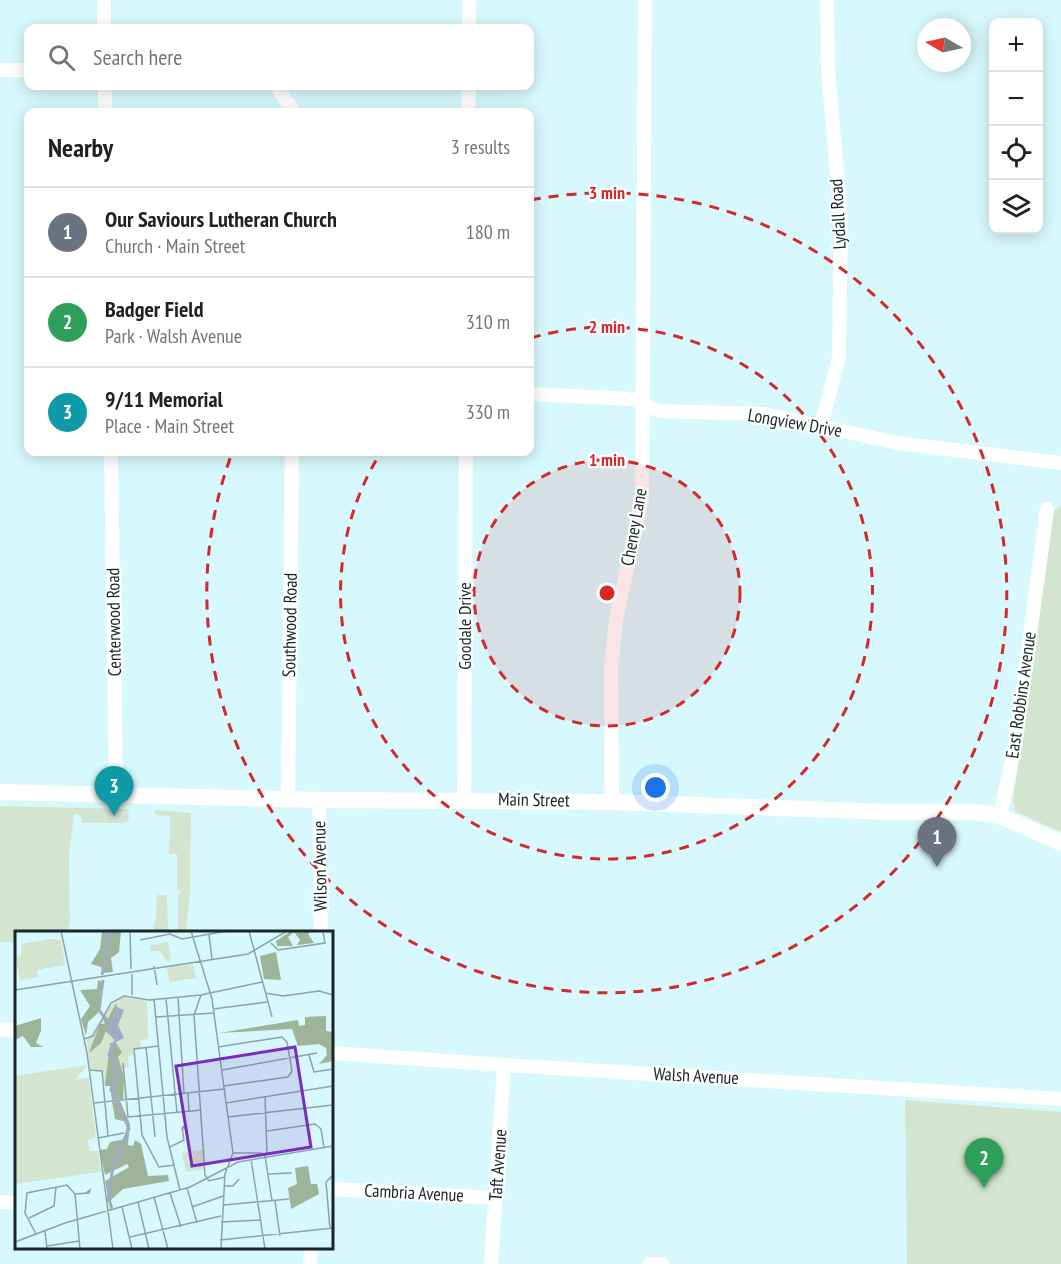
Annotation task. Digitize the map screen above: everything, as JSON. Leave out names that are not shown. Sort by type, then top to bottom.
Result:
[{"type":"main road","name":"Main Street","points":[[0,792],[116,793],[319,800],[612,801],[889,812],[976,812],[1000,816],[1061,843]]},
{"type":"street","points":[[104,0],[104,24]]},
{"type":"street","points":[[469,0],[469,24]]},
{"type":"street","name":"Cheney Lane","points":[[612,801],[611,668],[616,620],[642,499],[645,0]]},
{"type":"street","name":"Lydall Road","points":[[821,425],[839,358],[841,221],[828,69],[826,0]]},
{"type":"street","points":[[0,70],[24,70]]},
{"type":"street","points":[[105,90],[105,108]]},
{"type":"street","points":[[279,90],[291,108]]},
{"type":"street","points":[[468,108],[469,90]]},
{"type":"street","name":"Longview Drive","points":[[534,394],[633,399],[659,411],[765,414],[897,443],[1061,463]]},
{"type":"street","name":"Centerwood Road","points":[[111,456],[116,793]]},
{"type":"street","name":"Southwood Road","points":[[288,799],[292,456]]},
{"type":"street","name":"Goodale Drive","points":[[464,800],[466,456]]},
{"type":"street","name":"East Robbins Avenue","points":[[1000,816],[1015,746],[1045,575],[1047,509]]},
{"type":"street","name":"Wilson Avenue","points":[[319,800],[321,931]]},
{"type":"street","points":[[0,1029],[15,1030]]},
{"type":"street","name":"Walsh Avenue","points":[[333,1053],[1061,1099]]},
{"type":"street","name":"Taft Avenue","points":[[491,1264],[504,1065]]},
{"type":"street","name":"Cambria Avenue","points":[[333,1189],[496,1197]]},
{"type":"street","points":[[0,1202],[15,1203]]},
{"type":"street","points":[[310,1264],[311,1249]]},
{"type":"street","points":[[650,1264],[662,1264]]},
{"type":"green space","points":[[1061,506],[1061,832],[1016,812],[1013,800],[1054,511]]},
{"type":"green space","points":[[0,806],[128,809],[129,820],[124,823],[82,823],[81,815],[74,814],[69,855],[70,925],[65,931],[15,931],[15,942],[0,942]]},
{"type":"green space","points":[[155,810],[191,813],[190,892],[186,931],[178,931],[178,895],[181,891],[177,890],[177,854],[169,854],[170,816],[155,815]]},
{"type":"green space","points":[[157,895],[167,895],[168,931],[152,931],[156,918]]},
{"type":"green space","points":[[905,1100],[1061,1112],[1061,1264],[907,1264]]},
{"type":"place","name":"9/11 Memorial","points":[[114,816]]},
{"type":"place","name":"Our Saviours Lutheran Church","points":[[937,867]]},
{"type":"place","name":"Badger Field","points":[[984,1188]]}]
